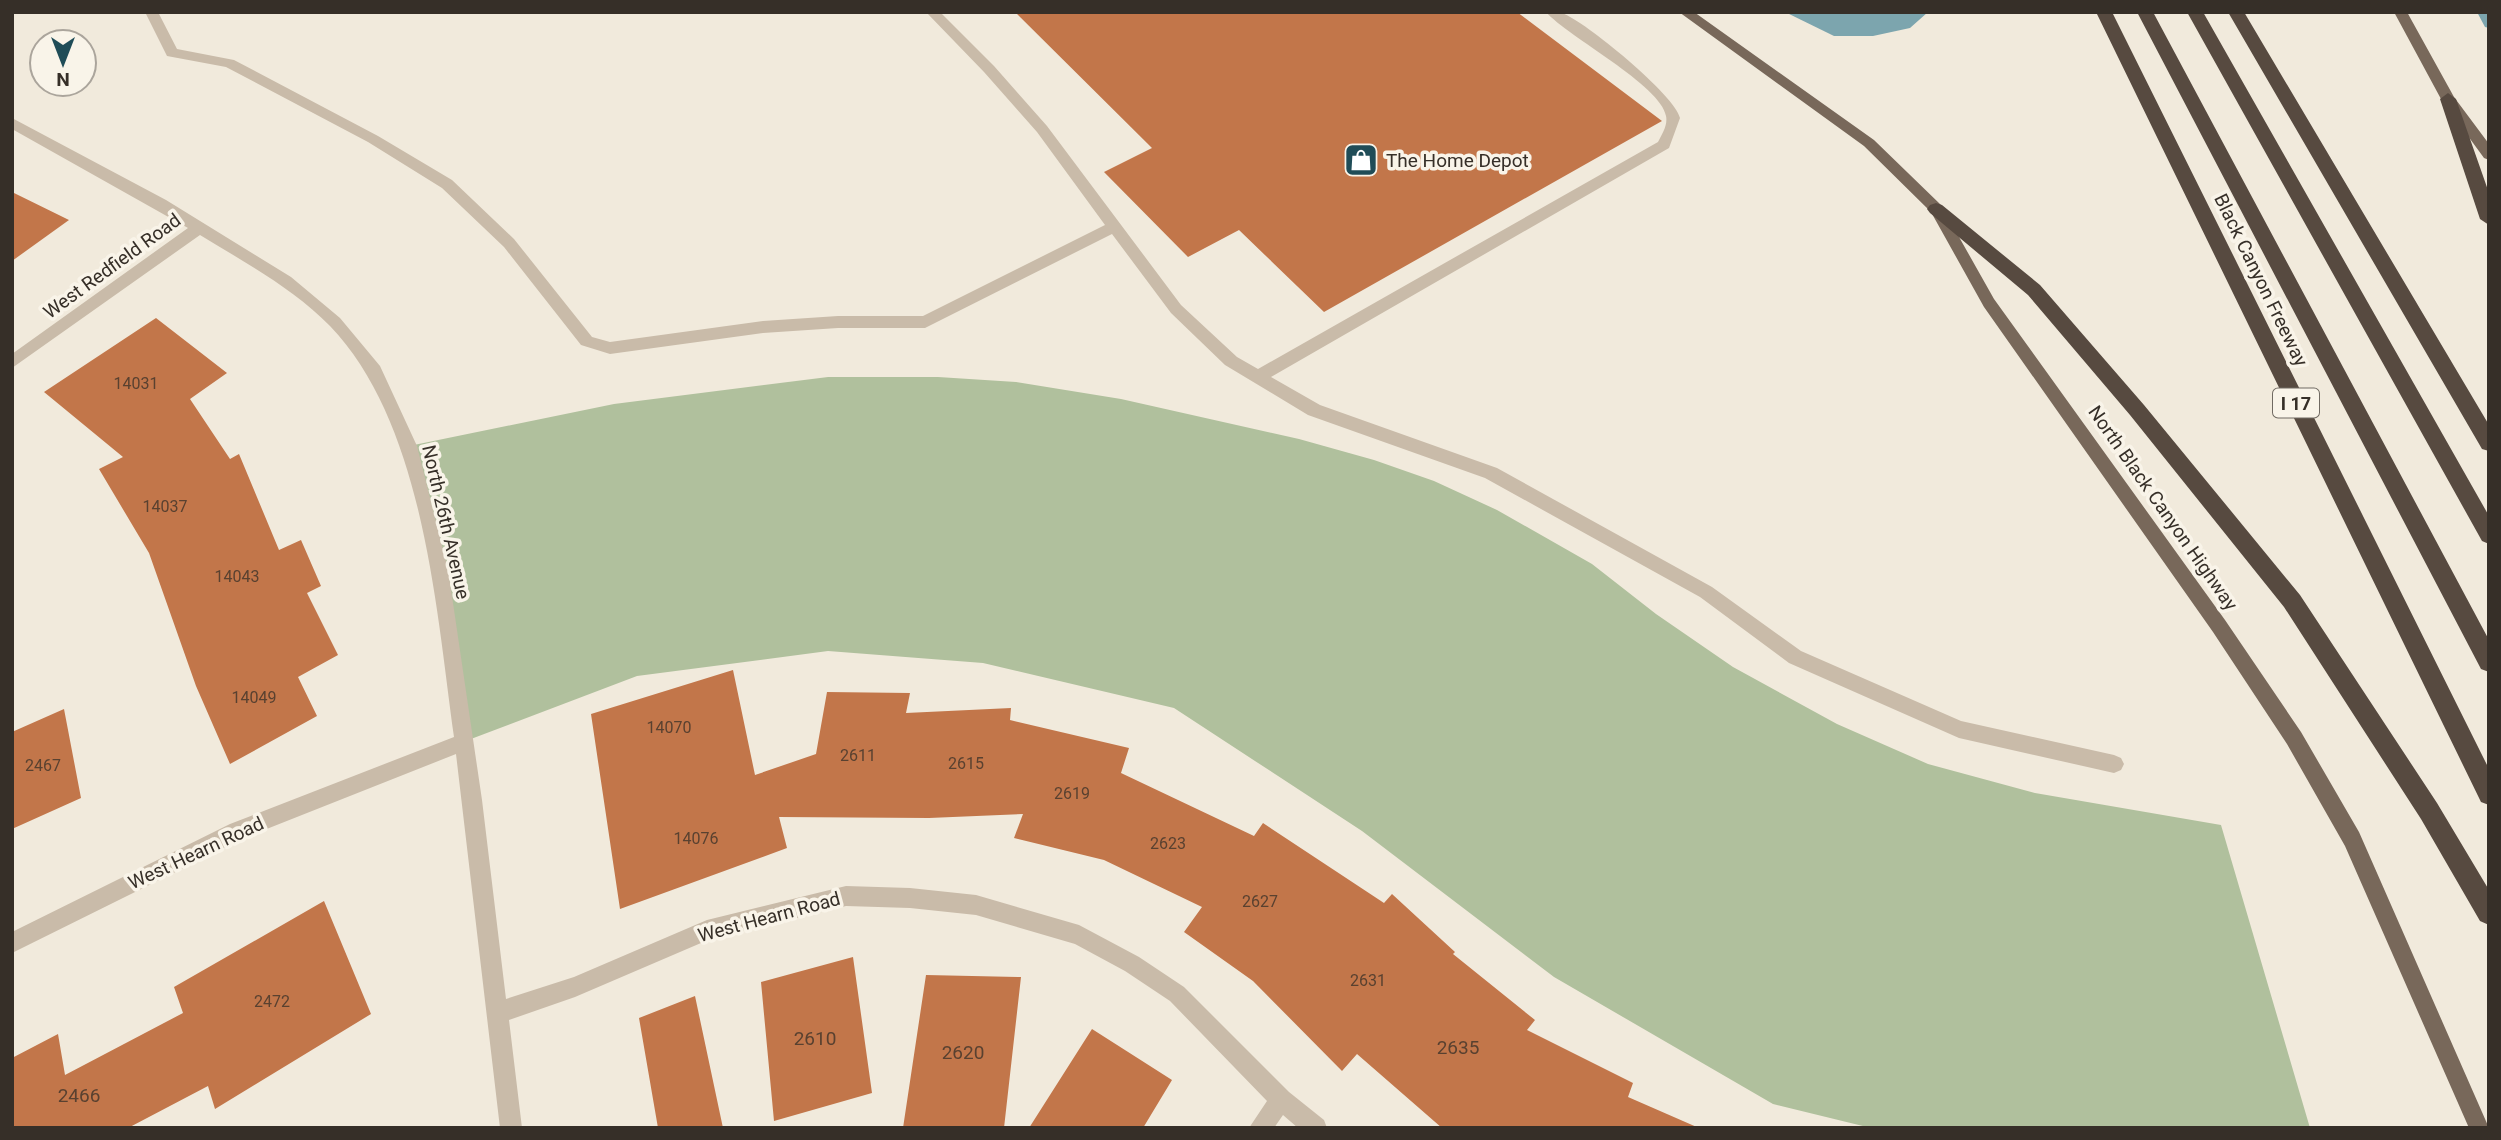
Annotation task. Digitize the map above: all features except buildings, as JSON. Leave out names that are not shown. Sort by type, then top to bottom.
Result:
[{"type":"highway","name":"Black Canyon Freeway","points":[[2104,12],[2489,794]]},
{"type":"highway","points":[[2145,12],[2489,662]]},
{"type":"highway","points":[[2195,12],[2489,535]]},
{"type":"highway","points":[[2236,12],[2489,443]]},
{"type":"highway","points":[[2448,99],[2489,219]]},
{"type":"highway","points":[[1936,209],[2034,290],[2137,410],[2292,601],[2429,811],[2489,912]]},
{"type":"main road","name":"North Black Canyon Highway","points":[[1685,12],[1869,143],[1936,209],[1989,303],[2219,626],[2294,738],[2352,839],[2480,1128]]},
{"type":"main road","points":[[2400,12],[2448,99],[2489,155]]},
{"type":"street","points":[[151,12],[172,54],[229,63],[373,139],[447,184],[509,243],[587,341],[610,348],[763,327],[838,322],[925,322],[1115,226]]},
{"type":"street","points":[[932,12],[989,69],[1042,129],[1176,309],[1231,361],[1314,410],[1491,473],[1706,592],[1795,657],[1959,729],[2114,764]]},
{"type":"street","points":[[1258,377],[1664,145],[1671,130],[1673,113],[1658,92],[1552,12]]},
{"type":"street","name":"North 26th Avenue","points":[[12,123],[200,227],[286,281],[335,322],[374,370],[409,446],[439,569],[511,1128]]},
{"type":"street","name":"West Redfield Road","points":[[12,362],[200,227]]},
{"type":"street","name":"West Hearn Road","points":[[12,943],[237,831],[463,742]]},
{"type":"street","name":"West Hearn Road","points":[[497,1013],[575,987],[707,930],[846,896],[911,898],[976,905],[1079,935],[1132,964],[1177,994],[1225,1040],[1280,1100],[1316,1128]]},
{"type":"street","points":[[1260,1128],[1280,1100]]},
{"type":"green space","points":[[828,377],[938,377],[1016,382],[1121,399],[1299,439],[1374,460],[1434,481],[1497,510],[1592,564],[1656,614],[1733,667],[1837,724],[1928,764],[2035,793],[2221,825],[2310,1128],[1871,1128],[1773,1104],[1554,977],[1362,831],[1174,708],[983,663],[828,651],[637,676],[463,742],[409,446],[614,404]]},
{"type":"water","points":[[1785,12],[1928,12],[1910,28],[1873,36],[1834,36]]},
{"type":"waterway","points":[[2482,12],[2489,25]]},
{"type":"place","name":"The Home Depot","points":[[1361,160]]}]
